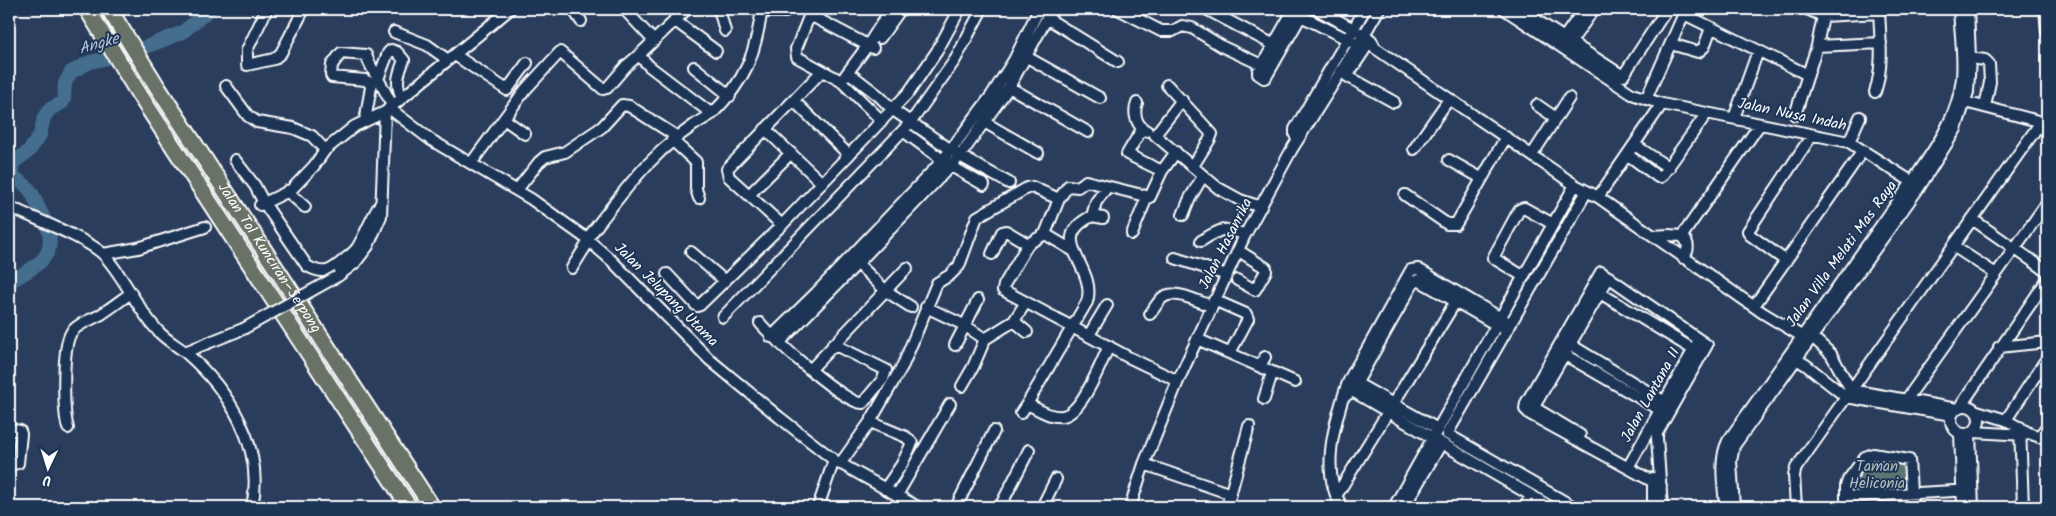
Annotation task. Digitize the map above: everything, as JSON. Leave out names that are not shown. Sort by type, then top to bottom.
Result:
[{"type":"highway","name":"Jalan Tol Kunciran–Serpong","points":[[87,9],[139,94],[409,507]]},
{"type":"highway","name":"Jalan Tol Kunciran–Serpong","points":[[109,9],[158,88],[432,507]]},
{"type":"street","points":[[267,9],[247,50],[247,65],[274,59],[282,53],[304,9]]},
{"type":"street","points":[[262,204],[287,191],[314,166],[325,150],[365,121],[389,109],[510,9]]},
{"type":"street","points":[[573,9],[581,21]]},
{"type":"street","points":[[624,9],[654,41]]},
{"type":"street","points":[[472,162],[525,90],[560,52],[603,89],[606,88],[626,66],[640,55],[687,9]]},
{"type":"street","points":[[719,9],[725,31]]},
{"type":"street","points":[[871,46],[891,9]]},
{"type":"street","points":[[841,81],[859,62],[901,9]]},
{"type":"street","points":[[723,317],[903,131],[902,116],[909,92],[937,51],[960,9]]},
{"type":"street","points":[[668,274],[697,306],[700,305],[782,225],[882,121],[902,116],[955,60],[982,9]]},
{"type":"street","points":[[775,340],[947,163],[984,122],[1009,87],[1026,56],[1039,9]]},
{"type":"street","points":[[1118,9],[1161,31],[1173,31],[1182,26],[1192,28],[1223,47],[1262,65]]},
{"type":"street","points":[[1206,9],[1274,45]]},
{"type":"street","points":[[1317,9],[1350,34]]},
{"type":"street","points":[[1298,139],[1295,135],[1295,129],[1365,9]]},
{"type":"street","name":"Jalan Hasanrika","points":[[1130,507],[1144,464],[1178,381],[1245,235],[1298,139],[1367,43],[1379,9]]},
{"type":"street","name":"Jalan Nusa Indah","points":[[1504,9],[1642,97],[1662,104],[1849,142],[1862,152],[1916,184]]},
{"type":"street","points":[[1519,9],[1621,76],[1625,76],[1667,9]]},
{"type":"street","points":[[1566,41],[1584,9]]},
{"type":"street","points":[[1566,41],[1594,9]]},
{"type":"street","points":[[1807,9],[1823,16],[1879,11],[1881,43],[1879,78],[1875,92]]},
{"type":"street","name":"Jalan Villa Melati Mas Raya","points":[[1959,9],[1962,101]]},
{"type":"street","name":"Jalan Villa Melati Mas Raya","points":[[1725,507],[1727,461],[1734,446],[1807,336],[1956,129],[1970,58],[1968,9]]},
{"type":"street","points":[[2045,9],[2047,32]]},
{"type":"street","points":[[572,268],[588,240],[634,177],[674,138],[712,114],[730,96],[752,58],[762,10],[785,12]]},
{"type":"street","points":[[1296,11],[1265,78],[1258,74],[1262,65],[1296,11]]},
{"type":"street","points":[[1296,11],[1367,43],[1575,185],[1598,197],[1756,304],[1807,336],[1830,354],[1849,394]]},
{"type":"street","points":[[1642,97],[1685,11],[1711,28],[1808,75]]},
{"type":"street","points":[[871,46],[811,12],[795,54],[799,59],[841,81],[882,121]]},
{"type":"street","points":[[955,153],[1014,60],[1050,14],[1118,62]]},
{"type":"street","points":[[1795,115],[1817,46],[1823,16]]},
{"type":"street","points":[[674,20],[716,50]]},
{"type":"street","points":[[1670,44],[1698,52],[1704,47],[1711,28]]},
{"type":"street","points":[[394,32],[452,57],[507,90],[527,63]]},
{"type":"street","points":[[1367,43],[1347,76],[1394,102]]},
{"type":"street","points":[[1817,46],[1881,43]]},
{"type":"street","points":[[378,79],[390,50],[397,52],[404,60],[397,77],[397,88],[402,98]]},
{"type":"street","points":[[1734,118],[1758,51]]},
{"type":"street","points":[[185,352],[244,328],[338,276],[355,263],[368,246],[381,216],[389,109],[385,89],[372,71],[366,55],[341,53],[332,65],[330,75],[332,77],[365,80],[370,83],[371,87],[365,121]]},
{"type":"street","points":[[640,55],[649,66],[712,114]]},
{"type":"street","points":[[1026,56],[1100,98]]},
{"type":"street","points":[[1970,58],[1986,60],[1989,64],[1990,82],[1984,107]]},
{"type":"street","points":[[859,62],[857,70],[859,79]]},
{"type":"street","points":[[694,67],[730,96]]},
{"type":"street","points":[[782,225],[728,177],[728,169],[822,71]]},
{"type":"street","points":[[848,72],[859,79],[902,116],[955,153],[1009,183]]},
{"type":"street","points":[[1166,85],[1212,134],[1193,166]]},
{"type":"street","points":[[226,86],[248,116],[257,122],[293,128],[312,136],[325,150]]},
{"type":"street","points":[[1009,87],[1088,132]]},
{"type":"street","points":[[1532,155],[1569,98]]},
{"type":"street","points":[[1414,149],[1449,99]]},
{"type":"street","points":[[1155,135],[1182,100]]},
{"type":"street","points":[[794,101],[849,155]]},
{"type":"street","points":[[1796,507],[1794,476],[1796,468],[1972,219],[2044,123],[1962,101]]},
{"type":"street","points":[[1137,103],[1134,109],[1135,117],[1142,129],[1155,135],[1218,188],[1240,200],[1261,207]]},
{"type":"street","points":[[1598,197],[1662,104]]},
{"type":"street","points":[[1537,105],[1556,118]]},
{"type":"street","points":[[517,190],[545,157],[564,152],[602,127],[622,106],[628,106],[674,138],[696,162],[696,189],[699,198]]},
{"type":"street","name":"Jalan Jelupang Utama","points":[[389,109],[431,140],[472,162],[517,190],[588,240],[611,260],[721,369],[837,462],[918,507]]},
{"type":"street","points":[[1628,154],[1658,177],[1661,177],[1706,113]]},
{"type":"street","points":[[1849,142],[1860,117]]},
{"type":"street","points":[[504,119],[525,134]]},
{"type":"street","points":[[984,122],[1038,153]]},
{"type":"street","points":[[1682,236],[1760,124]]},
{"type":"street","points":[[765,129],[822,183]]},
{"type":"street","points":[[1142,129],[1127,154],[1162,171]]},
{"type":"street","points":[[903,131],[947,163],[984,185]]},
{"type":"street","points":[[1786,260],[1750,236],[1748,231],[1812,135]]},
{"type":"street","points":[[1405,195],[1447,224],[1456,224],[1506,137]]},
{"type":"street","points":[[1635,145],[1669,168]]},
{"type":"street","points":[[1132,234],[1147,197],[1150,197],[1162,171],[1176,152]]},
{"type":"street","points":[[1756,304],[1862,152]]},
{"type":"street","points":[[749,195],[791,153]]},
{"type":"street","points":[[235,160],[255,186],[262,204],[307,266],[316,271],[326,272],[333,269],[356,250],[372,216],[381,203]]},
{"type":"street","points":[[1449,160],[1482,178]]},
{"type":"street","points":[[1183,215],[1190,198],[1203,176]]},
{"type":"street","points":[[1147,197],[1086,181],[1077,188],[1068,186],[1059,199],[1045,234],[1028,244],[1003,288],[1007,292],[1178,381]]},
{"type":"street","points":[[1404,507],[1437,437],[1498,321],[1575,185]]},
{"type":"street","points":[[818,507],[837,462],[870,422],[907,356],[936,283],[950,275],[959,266],[973,223],[982,213],[1029,187],[1049,193],[1059,199]]},
{"type":"street","points":[[1092,216],[1096,202],[1107,187]]},
{"type":"street","points":[[287,191],[305,207]]},
{"type":"street","points":[[1574,507],[1447,434],[1587,192]]},
{"type":"street","points":[[1906,400],[2047,203]]},
{"type":"street","points":[[9,208],[87,243],[103,254],[157,331],[185,352],[212,379],[236,413],[252,450],[255,470],[255,495],[252,507]]},
{"type":"street","points":[[1524,276],[1493,258],[1519,210],[1524,208],[1553,224]]},
{"type":"street","points":[[1021,413],[1073,327],[1089,293],[1089,286],[1082,267],[1072,250],[1071,236],[1074,228],[1080,222],[1092,216],[1103,218]]},
{"type":"street","points":[[1972,219],[2047,271]]},
{"type":"street","points":[[103,254],[138,248],[205,227]]},
{"type":"street","points":[[1201,241],[1214,232],[1226,229],[1233,229],[1245,235]]},
{"type":"street","points":[[992,254],[1002,232],[1006,231],[1028,244]]},
{"type":"street","points":[[1045,234],[1072,250]]},
{"type":"street","points":[[1654,236],[1682,236]]},
{"type":"street","points":[[1682,236],[1688,244],[1685,256]]},
{"type":"street","points":[[1953,246],[1996,274]]},
{"type":"street","points":[[1237,280],[1255,290],[1266,271],[1266,268],[1239,251]]},
{"type":"street","points":[[691,252],[724,281]]},
{"type":"street","points":[[1175,258],[1227,275]]},
{"type":"street","points":[[854,260],[886,291],[911,308]]},
{"type":"street","points":[[811,369],[907,268]]},
{"type":"street","points":[[1415,269],[1418,280],[1509,327]]},
{"type":"street","points":[[1415,269],[1498,321]]},
{"type":"street","points":[[1351,385],[1411,270],[1415,269]]},
{"type":"street","points":[[1657,482],[1530,414],[1530,409],[1526,403],[1601,272],[1700,348]]},
{"type":"street","points":[[1530,409],[1571,345],[1609,277]]},
{"type":"street","points":[[1342,507],[1336,496],[1331,472],[1332,440],[1343,398],[1414,282],[1418,280]]},
{"type":"street","points":[[2047,280],[1956,410],[1953,428],[1968,433],[2020,431],[2039,437],[2047,426]]},
{"type":"street","points":[[68,428],[64,415],[65,365],[67,342],[71,333],[131,293]]},
{"type":"street","points":[[1600,293],[1700,348]]},
{"type":"street","points":[[1150,314],[1163,296],[1168,295],[1179,295],[1213,303],[1246,314],[1248,319],[1230,353]]},
{"type":"street","points":[[2034,298],[2047,295]]},
{"type":"street","points":[[955,344],[978,300]]},
{"type":"street","points":[[1336,496],[1456,301]]},
{"type":"street","points":[[962,386],[974,367],[985,339],[1014,321],[1026,302]]},
{"type":"street","points":[[1089,335],[1107,305]]},
{"type":"street","points":[[926,307],[985,339]]},
{"type":"street","points":[[1014,321],[1027,332]]},
{"type":"street","points":[[760,323],[775,340],[837,391],[854,402],[862,403],[883,379],[886,370],[833,344]]},
{"type":"street","points":[[1197,339],[1230,353],[1262,361],[1272,372],[1295,382]]},
{"type":"street","points":[[2000,347],[2047,342]]},
{"type":"street","points":[[1571,345],[1662,406]]},
{"type":"street","points":[[1027,404],[1053,415],[1062,416],[1069,414],[1077,408],[1109,346]]},
{"type":"street","name":"Jalan Lantana II","points":[[1630,464],[1662,406],[1700,348]]},
{"type":"street","name":"Jalan Lantana II","points":[[1653,507],[1657,482],[1657,433],[1700,348]]},
{"type":"street","points":[[1565,355],[1662,406]]},
{"type":"street","points":[[1793,357],[1849,394],[1956,410],[1969,406],[1977,411],[2006,420],[2020,431],[2024,507]]},
{"type":"street","points":[[2006,420],[2047,358]]},
{"type":"street","points":[[1264,399],[1272,372]]},
{"type":"street","points":[[1351,385],[1437,437],[1484,469],[1551,507]]},
{"type":"street","points":[[1849,394],[1906,400],[1956,410]]},
{"type":"street","points":[[897,495],[950,404]]},
{"type":"street","points":[[1530,409],[1630,464],[1657,482]]},
{"type":"street","points":[[1963,507],[1967,490],[1968,433],[1980,420],[1977,411]]},
{"type":"street","points":[[870,422],[906,437],[912,443],[902,464],[885,489]]},
{"type":"street","points":[[1227,507],[1249,426]]},
{"type":"street","points":[[9,429],[20,431],[21,434],[14,464]]},
{"type":"street","points":[[956,507],[994,431]]},
{"type":"street","points":[[1394,507],[1437,437]]},
{"type":"street","points":[[1000,507],[1029,450]]},
{"type":"street","points":[[1912,507],[1912,492],[1909,460],[1872,454],[1864,457],[1851,474],[1846,486],[1846,502],[1912,492],[1967,490]]},
{"type":"street","points":[[1484,469],[1490,459]]},
{"type":"street","name":"Jalan Villa Melati Mas Raya","points":[[1727,461],[1734,507]]},
{"type":"street","points":[[1144,464],[1232,494]]},
{"type":"street","points":[[1042,507],[1056,479]]},
{"type":"street","name":"Jalan Lantana II","points":[[1657,482],[1662,507]]},
{"type":"street","points":[[1967,490],[1973,507]]},
{"type":"street","points":[[1525,507],[1532,496]]},
{"type":"green space","name":"Taman Heliconia","points":[[1865,457],[1909,460],[1912,492],[1846,497],[1846,486]]},
{"type":"waterway","name":"Angke","points":[[9,282],[31,269],[46,256],[50,238],[47,226],[32,194],[26,186],[14,177],[10,170],[15,161],[29,151],[40,135],[44,117],[50,109],[62,103],[65,83],[71,72],[90,62],[131,53],[183,32],[210,9]]}]
